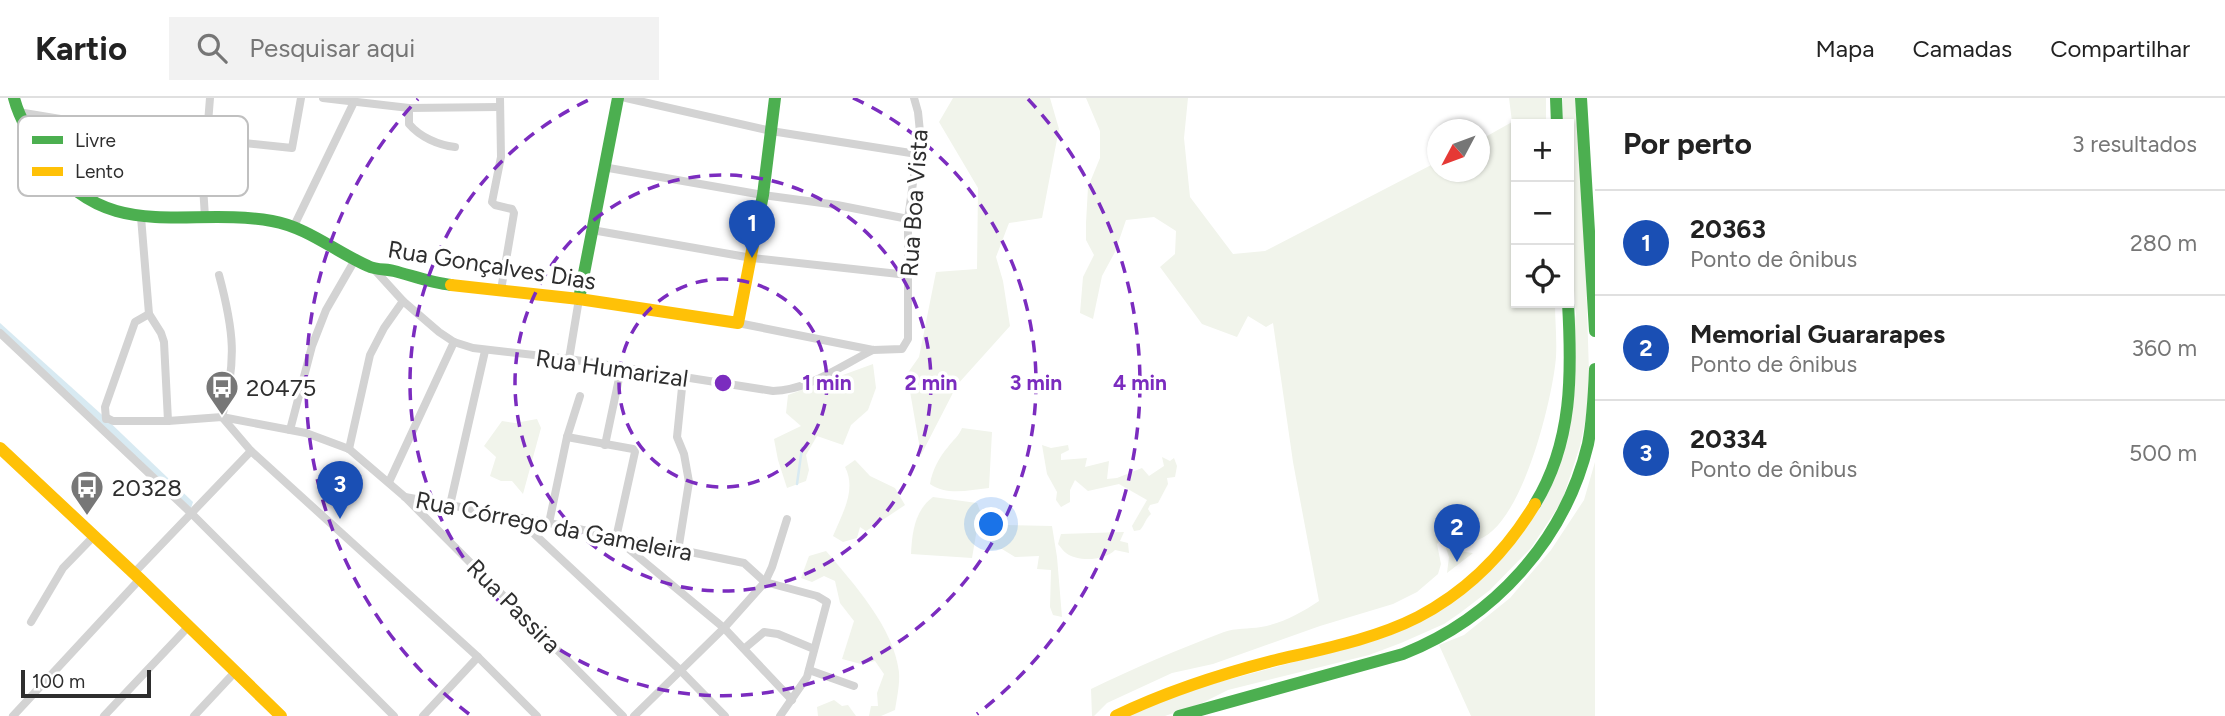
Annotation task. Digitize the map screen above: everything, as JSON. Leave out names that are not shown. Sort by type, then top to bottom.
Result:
[{"type":"main road","name":"Rua Gonçalves Dias","points":[[14,98],[20,116]]},
{"type":"main road","points":[[579,299],[618,98]]},
{"type":"main road","points":[[738,323],[763,195],[775,98]]},
{"type":"main road","points":[[1556,98],[1557,119]]},
{"type":"main road","points":[[1581,98],[1595,331]]},
{"type":"main road","name":"Rua Gonçalves Dias","points":[[85,196],[103,206],[141,217],[273,221],[356,258],[371,268],[390,270],[443,284],[579,299],[738,323]]},
{"type":"main road","points":[[1116,716],[1191,683],[1350,641],[1406,623],[1448,600],[1486,568],[1516,537],[1553,469],[1568,405],[1568,308]]},
{"type":"main road","points":[[1179,716],[1396,655],[1442,635],[1486,605],[1528,564],[1566,503],[1586,449],[1592,417],[1595,369]]},
{"type":"main road","points":[[0,448],[281,716]]},
{"type":"street","points":[[209,116],[210,98]]},
{"type":"street","points":[[248,143],[292,148],[301,98]]},
{"type":"street","points":[[323,98],[409,108],[500,103],[501,157],[492,202],[512,209],[514,213],[501,290]]},
{"type":"street","points":[[626,98],[771,131],[917,154]]},
{"type":"street","name":"Rua Boa Vista","points":[[902,349],[908,337],[908,219],[919,121],[914,98]]},
{"type":"street","points":[[293,228],[355,102]]},
{"type":"street","points":[[409,108],[409,124],[414,130],[444,145],[455,147]]},
{"type":"street","points":[[18,112],[42,116]]},
{"type":"street","points":[[603,167],[908,219]]},
{"type":"street","points":[[204,196],[205,217]]},
{"type":"street","points":[[141,217],[149,314],[164,342],[169,421]]},
{"type":"street","points":[[592,230],[752,258],[908,275]]},
{"type":"street","points":[[290,430],[312,346],[326,310],[356,258]]},
{"type":"street","name":"Rua Humarizal","points":[[371,268],[439,332],[454,342],[485,351],[569,359],[621,369],[782,391],[814,381],[873,350]]},
{"type":"street","points":[[219,275],[230,315],[233,355],[231,382],[222,417],[251,451],[478,657],[537,716]]},
{"type":"street","points":[[569,359],[579,299]]},
{"type":"street","points":[[349,449],[370,355],[403,301]]},
{"type":"street","points":[[103,421],[135,322],[149,314]]},
{"type":"street","name":"Rua Gonçalves Dias","points":[[738,323],[873,350],[902,349]]},
{"type":"street","points":[[0,333],[103,421],[394,716]]},
{"type":"street","points":[[389,482],[454,342]]},
{"type":"street","points":[[450,505],[485,351]]},
{"type":"street","points":[[605,444],[621,369]]},
{"type":"street","points":[[678,551],[689,482],[684,454],[677,437],[683,378]]},
{"type":"street","points":[[549,523],[567,437],[580,396]]},
{"type":"street","name":"Rua Córrego da Gameleira","points":[[103,421],[169,421],[222,417],[290,430],[330,440],[349,449],[405,497],[744,563],[765,582],[825,600],[814,649]]},
{"type":"street","points":[[567,437],[633,449],[635,454],[616,538],[724,628],[793,699]]},
{"type":"street","points":[[13,716],[191,513],[251,451]]},
{"type":"street","name":"Rua Passira","points":[[405,497],[623,716]]},
{"type":"street","points":[[516,517],[680,670],[725,716]]},
{"type":"street","points":[[634,716],[724,628],[765,582],[787,519]]},
{"type":"street","points":[[31,622],[63,568],[94,536]]},
{"type":"street","points":[[104,716],[188,627]]},
{"type":"street","points":[[745,648],[764,632],[778,634],[814,649],[804,683],[780,716]]},
{"type":"street","points":[[423,716],[478,657]]},
{"type":"street","points":[[809,670],[854,686]]},
{"type":"street","points":[[194,716],[235,672]]},
{"type":"shaded area","points":[[953,98],[1050,98],[1059,129],[1042,218],[1009,223],[996,257],[1010,326],[957,385],[921,455],[907,374],[919,357],[936,272],[977,269],[978,188],[939,122]]},
{"type":"shaded area","points":[[1086,98],[1188,98],[1184,138],[1190,197],[1233,254],[1265,251],[1427,167],[1427,182],[1490,182],[1490,134],[1511,123],[1511,308],[1555,308],[1556,357],[1541,431],[1520,490],[1506,515],[1490,533],[1473,541],[1463,541],[1447,534],[1437,544],[1441,564],[1438,574],[1417,592],[1393,604],[1320,626],[1213,664],[1172,673],[1107,703],[1092,716],[1091,689],[1224,632],[1269,625],[1299,613],[1319,601],[1293,462],[1273,323],[1266,327],[1248,316],[1237,337],[1202,324],[1160,267],[1175,254],[1176,231],[1154,217],[1126,220],[1115,252],[1102,276],[1093,319],[1080,313],[1083,277],[1094,255],[1086,240],[1086,223],[1088,187],[1100,158],[1100,131]]},
{"type":"shaded area","points":[[1509,98],[1546,98],[1546,119],[1512,119]]},
{"type":"shaded area","points":[[1563,98],[1575,98],[1585,244],[1589,373],[1587,412],[1580,446],[1562,501],[1531,548],[1490,590],[1460,613],[1444,624],[1401,643],[1369,655],[1228,690],[1165,716],[1125,716],[1167,696],[1339,650],[1461,593],[1551,483],[1576,314],[1574,119],[1563,119]]},
{"type":"shaded area","points":[[0,323],[193,502],[191,508],[0,330]]},
{"type":"shaded area","points":[[873,364],[876,388],[868,410],[851,425],[843,445],[817,436],[806,455],[809,470],[806,481],[787,488],[774,439],[801,426],[786,413],[788,395]]},
{"type":"shaded area","points":[[537,419],[541,428],[523,494],[512,481],[501,481],[490,476],[496,457],[484,446],[502,421],[515,423]]},
{"type":"shaded area","points":[[962,428],[992,432],[989,488],[951,491],[930,484],[939,460]]},
{"type":"shaded area","points":[[1042,445],[1051,448],[1068,445],[1069,450],[1061,454],[1061,460],[1087,458],[1085,467],[1109,461],[1107,479],[1142,468],[1149,476],[1164,466],[1162,457],[1170,461],[1174,458],[1177,466],[1175,477],[1167,478],[1168,484],[1158,503],[1150,505],[1148,509],[1151,514],[1140,530],[1134,531],[1132,526],[1147,500],[1119,484],[1088,491],[1075,480],[1070,490],[1070,502],[1061,507],[1056,500],[1057,492],[1047,474]]},
{"type":"shaded area","points":[[855,460],[870,476],[895,488],[905,505],[866,531],[860,527],[857,538],[843,542],[833,536],[849,493],[845,467]]},
{"type":"shaded area","points":[[1595,462],[1595,716],[1471,716],[1439,645],[1464,635],[1510,598],[1551,550],[1584,500]]},
{"type":"shaded area","points":[[933,497],[977,503],[980,511],[972,558],[911,554],[918,515]]},
{"type":"shaded area","points":[[1003,525],[1052,526],[1062,617],[1053,615],[1050,607],[1051,570],[1037,569],[1039,556],[1015,557],[1002,549],[989,550],[993,540],[1003,534]]},
{"type":"shaded area","points":[[1124,532],[1120,541],[1128,543],[1129,553],[1115,550],[1098,558],[1084,559],[1071,556],[1058,544],[1061,534]]},
{"type":"shaded area","points":[[1444,542],[1473,553],[1447,573],[1449,557]]},
{"type":"shaded area","points":[[826,551],[871,607],[896,656],[899,676],[895,710],[881,716],[869,716],[871,706],[878,706],[877,693],[884,674],[875,661],[861,664],[842,659],[854,621],[840,603],[835,581],[824,576],[812,582],[801,578],[809,556]]},
{"type":"shaded area","points":[[834,700],[842,706],[848,705],[856,716],[818,716],[817,707]]},
{"type":"waterway","points":[[797,484],[802,448]]},
{"type":"traffic: fast","points":[[14,98],[21,116]]},
{"type":"traffic: fast","points":[[579,299],[618,98]]},
{"type":"traffic: fast","points":[[754,240],[763,195],[775,98]]},
{"type":"traffic: fast","points":[[1556,98],[1557,119]]},
{"type":"traffic: fast","points":[[1581,98],[1595,331]]},
{"type":"traffic: fast","points":[[85,196],[95,203],[122,212],[150,217],[240,218],[285,224],[371,267],[451,285]]},
{"type":"traffic: fast","points":[[1535,504],[1557,456],[1563,432],[1569,381],[1568,308]]},
{"type":"traffic: fast","points":[[1179,716],[1403,654],[1436,639],[1467,620],[1495,597],[1521,572],[1543,543],[1562,512],[1577,479],[1590,435],[1595,369]]},
{"type":"traffic: slow","points":[[451,285],[579,299],[738,323],[754,240]]},
{"type":"traffic: slow","points":[[0,448],[281,716]]},
{"type":"traffic: slow","points":[[1116,716],[1215,677],[1367,637],[1418,617],[1453,595],[1484,569],[1512,538],[1535,504]]},
{"type":"place","name":"20363","points":[[752,258]]},
{"type":"place","name":"20475","points":[[222,417]]},
{"type":"place","name":"20328","points":[[87,517]]},
{"type":"place","name":"20334","points":[[340,519]]},
{"type":"place","name":"Memorial Guararapes","points":[[1457,562]]}]
